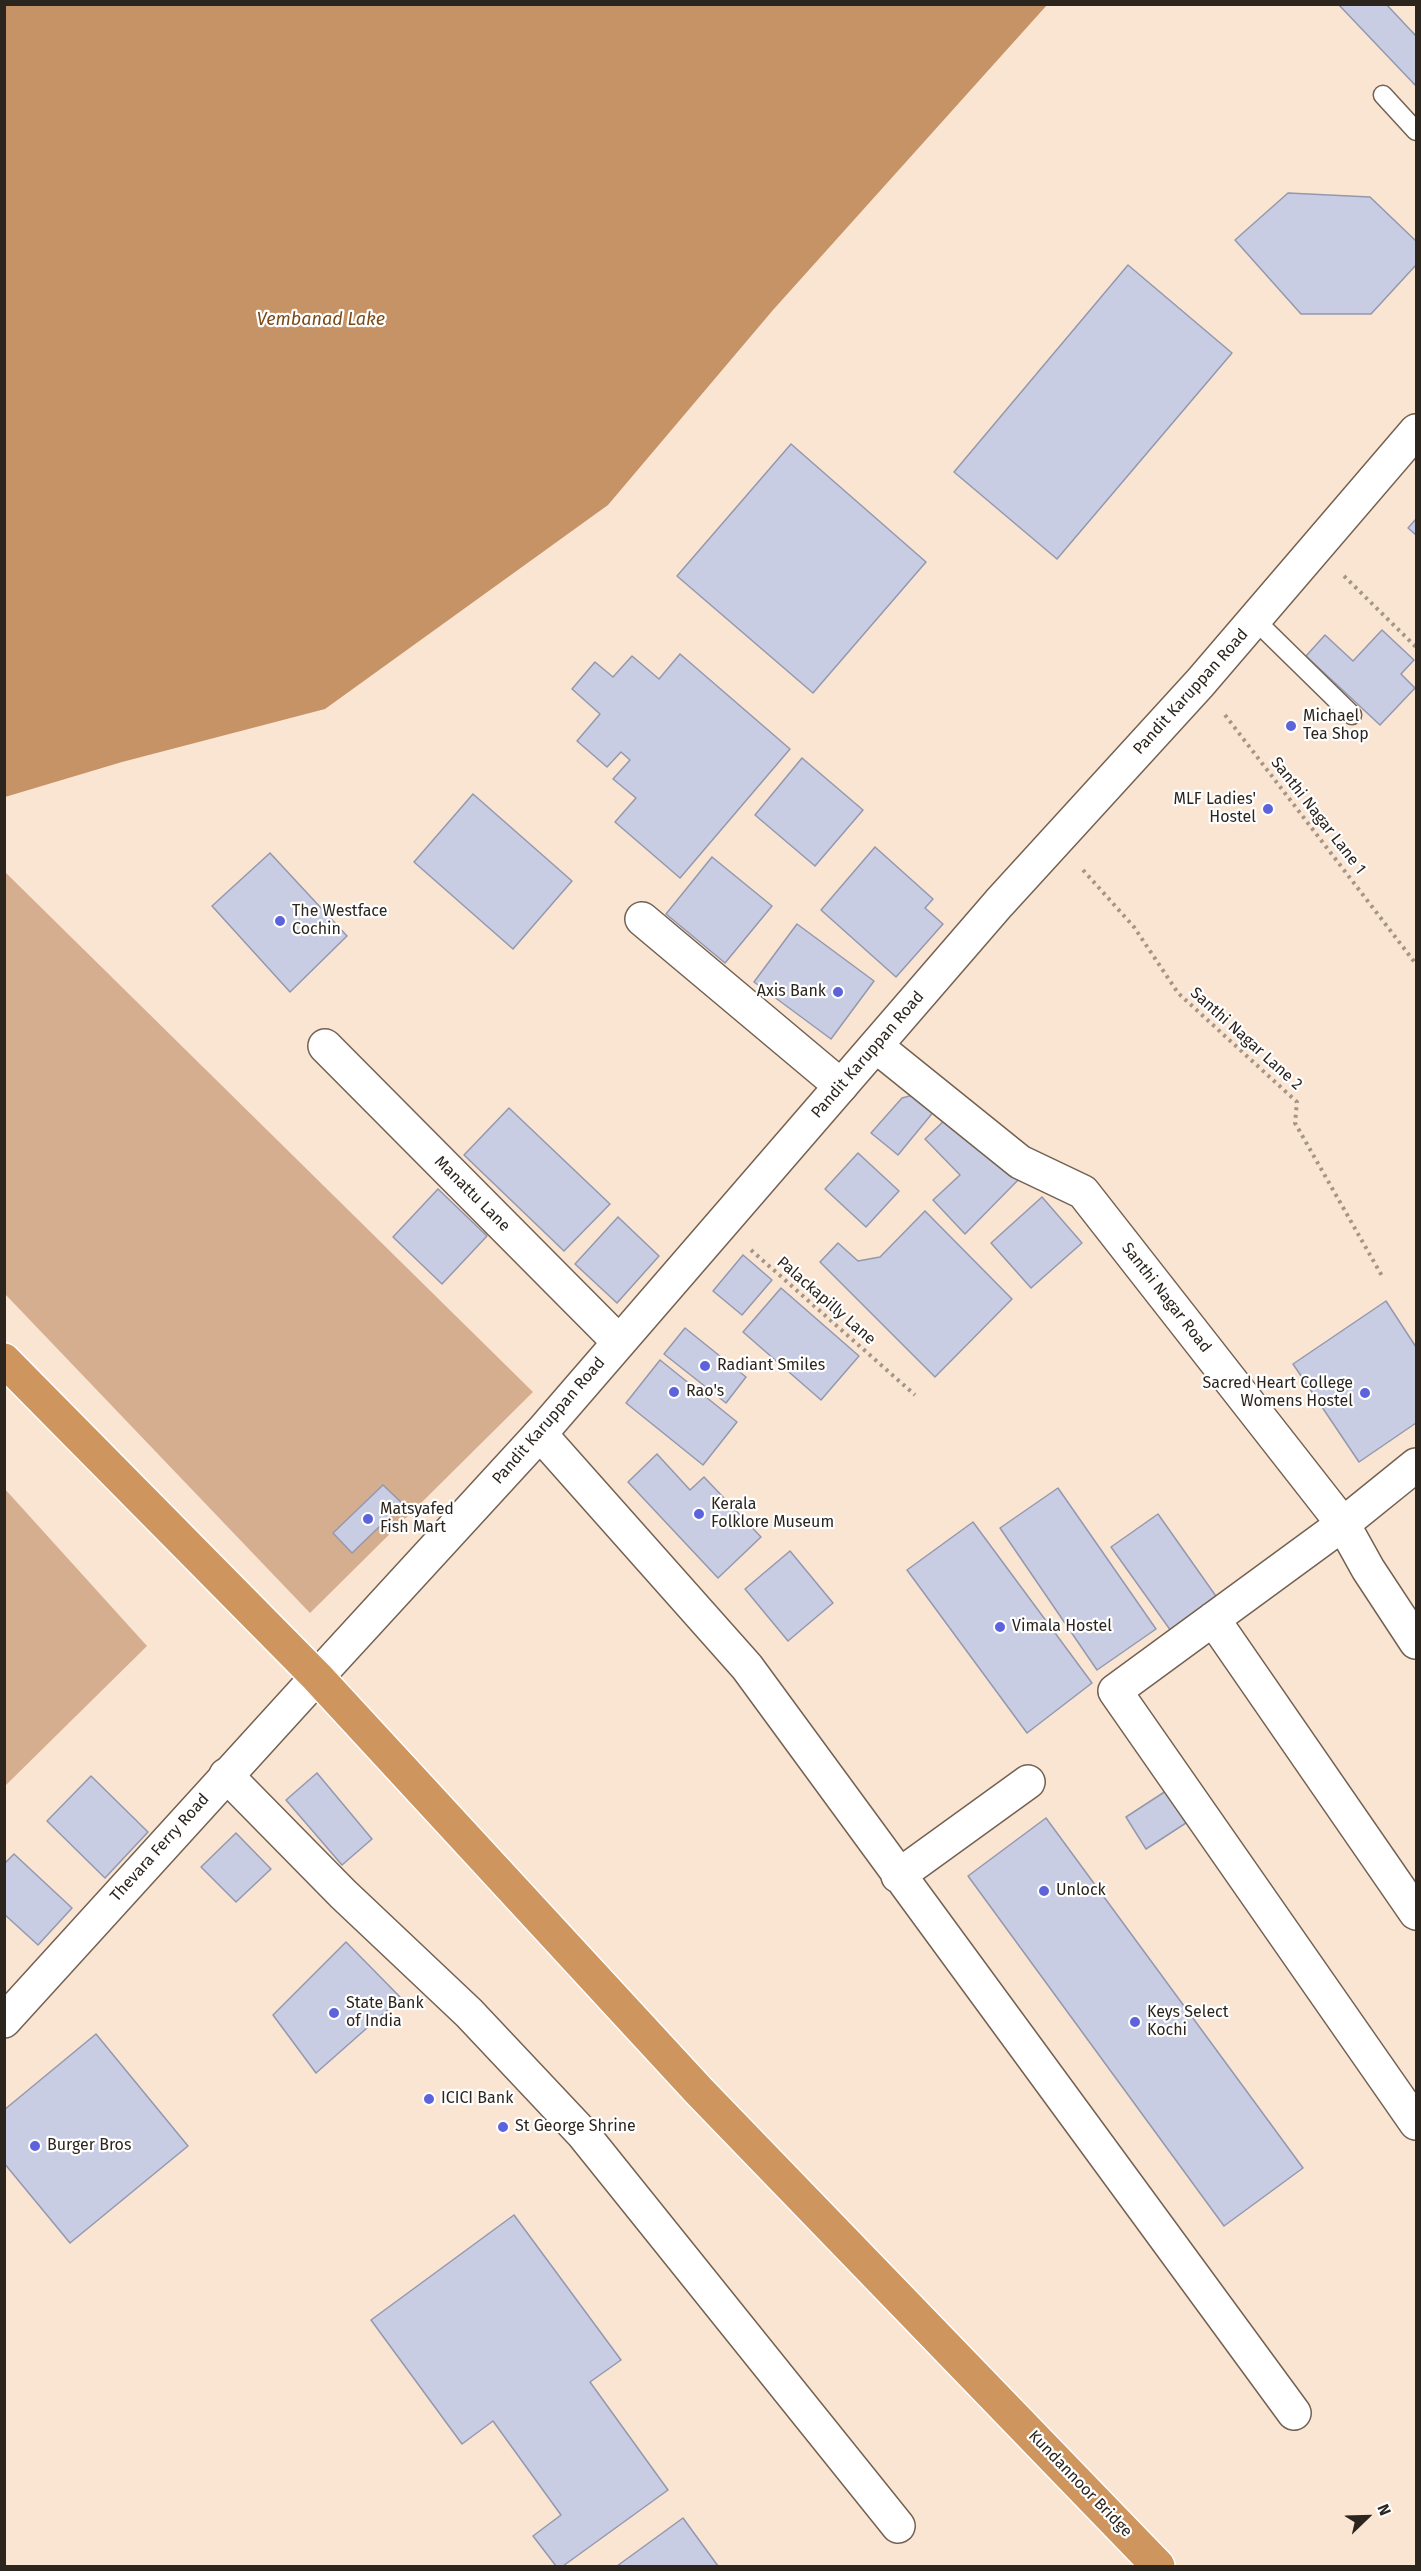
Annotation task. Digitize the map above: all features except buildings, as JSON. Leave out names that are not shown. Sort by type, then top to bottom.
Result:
[{"type":"highway","name":"Kundannoor Bridge","points":[[4,1360],[317,1677],[699,2091],[1158,2566]]},
{"type":"street","name":"Pandit Karuppan Road","points":[[317,1677],[540,1434],[999,903],[1200,683],[1416,431]]},
{"type":"street","points":[[642,919],[841,1086]]},
{"type":"street","name":"Manattu Lane","points":[[325,1046],[619,1342]]},
{"type":"street","name":"Santhi Nagar Road","points":[[876,1046],[1020,1162],[1083,1192],[1343,1524],[1368,1569],[1416,1642]]},
{"type":"street","points":[[540,1434],[747,1667],[898,1876],[1294,2413]]},
{"type":"street","points":[[1416,1465],[1343,1524],[1115,1691],[1416,2122]]},
{"type":"street","points":[[1213,1619],[1416,1913]]},
{"type":"street","name":"Thevara Ferry Road","points":[[4,2021],[317,1677]]},
{"type":"street","points":[[226,1775],[343,1894],[470,2013],[583,2134],[898,2526]]},
{"type":"street","points":[[898,1876],[1028,1782]]},
{"type":"lane","points":[[1383,95],[1416,131]]},
{"type":"lane","points":[[1254,620],[1352,715]]},
{"type":"path","points":[[1316,548],[1416,647]]},
{"type":"path","name":"Santhi Nagar Lane 1","points":[[1200,683],[1416,964]]},
{"type":"path","name":"Santhi Nagar Lane 2","points":[[1057,841],[1134,927],[1178,993],[1297,1102],[1295,1123],[1382,1276]]},
{"type":"path","name":"Palackapilly Lane","points":[[721,1224],[915,1395]]},
{"type":"shaded area","points":[[4,871],[533,1392],[310,1613],[5,1294]]},
{"type":"shaded area","points":[[4,1488],[147,1646],[5,1786],[4,1786]]},
{"type":"water","name":"Vembanad Lake","points":[[5,4],[1047,5],[773,310],[608,505],[325,709],[122,762],[5,797]]},
{"type":"place","name":"Michael Tea Shop","points":[[1291,726]]},
{"type":"place","name":"MLF Ladies' Hostel","points":[[1268,809]]},
{"type":"place","name":"The Westface Cochin","points":[[280,921]]},
{"type":"place","name":"Axis Bank","points":[[838,992]]},
{"type":"place","name":"Radiant Smiles","points":[[705,1366]]},
{"type":"place","name":"Rao's","points":[[674,1392]]},
{"type":"place","name":"Sacred Heart College Womens Hostel","points":[[1365,1393]]},
{"type":"place","name":"Kerala Folklore Museum","points":[[699,1514]]},
{"type":"place","name":"Matsyafed Fish Mart","points":[[368,1519]]},
{"type":"place","name":"Vimala Hostel","points":[[1000,1627]]},
{"type":"place","name":"Unlock","points":[[1044,1891]]},
{"type":"place","name":"State Bank of India","points":[[334,2013]]},
{"type":"place","name":"Keys Select Kochi","points":[[1135,2022]]},
{"type":"place","name":"ICICI Bank","points":[[429,2099]]},
{"type":"place","name":"St George Shrine","points":[[503,2127]]},
{"type":"place","name":"Burger Bros","points":[[35,2146]]}]
